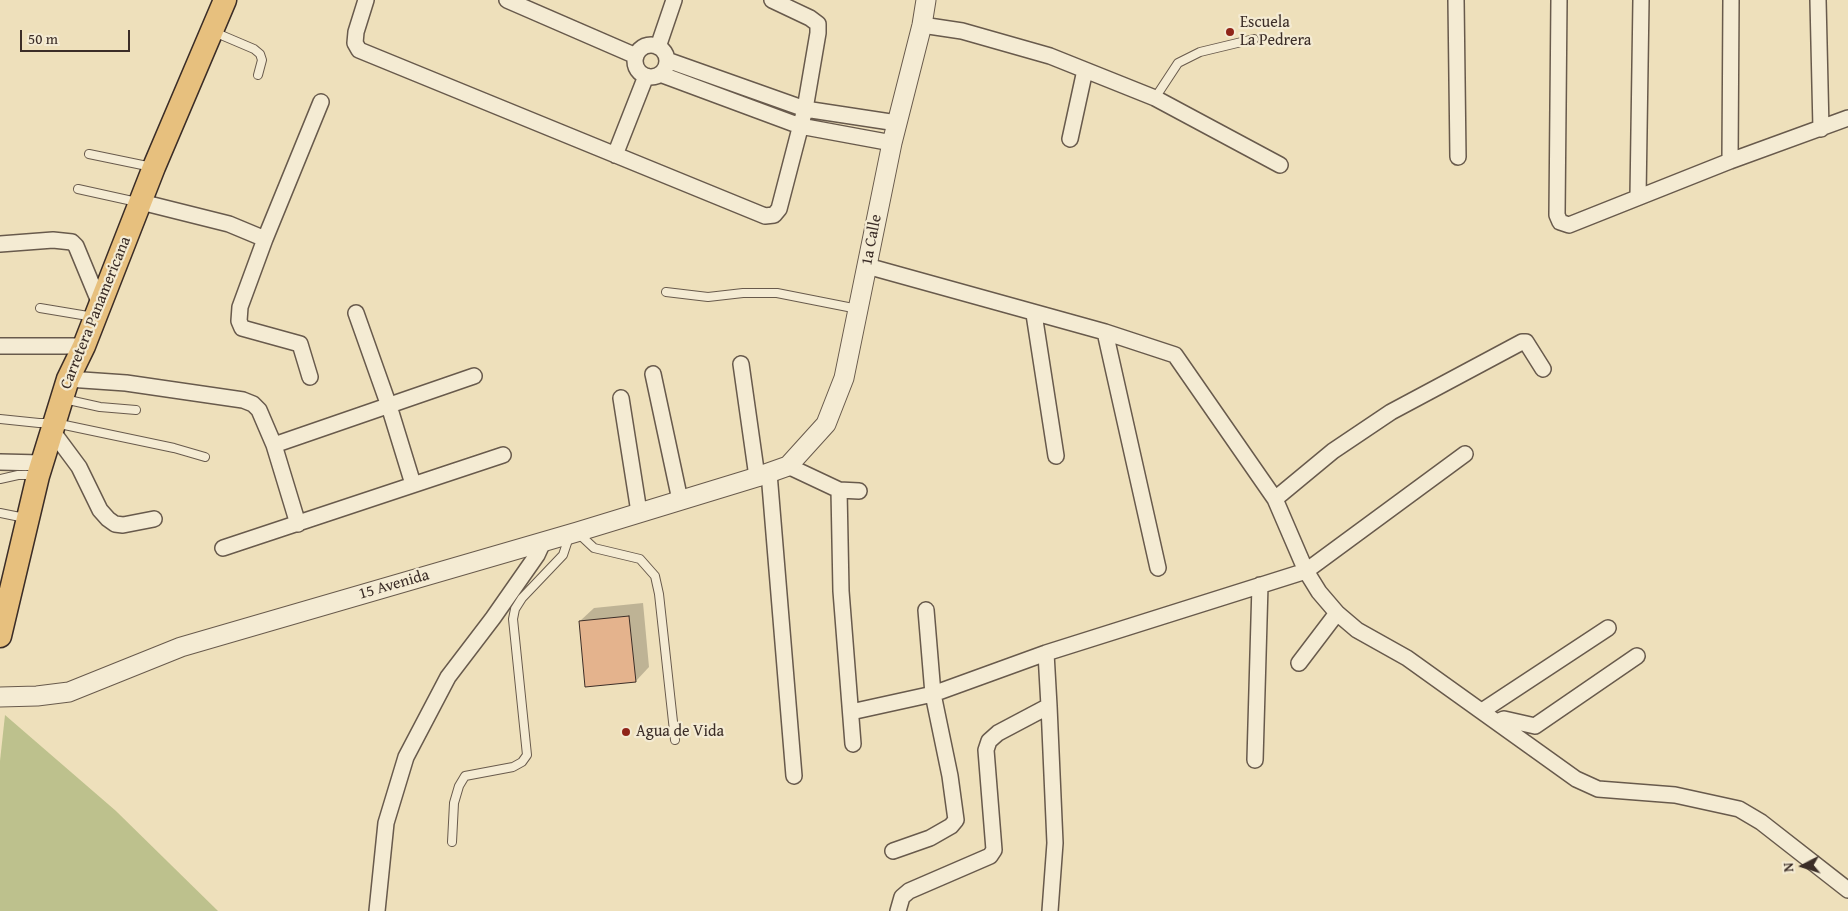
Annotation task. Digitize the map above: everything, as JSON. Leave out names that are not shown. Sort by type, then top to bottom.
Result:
[{"type":"main road","name":"Carretera Panamericana","points":[[0,636],[27,518],[65,389],[84,346],[154,167],[225,0]]},
{"type":"street","points":[[366,0],[354,42],[359,50],[765,216],[774,215],[779,208],[805,109],[818,24],[810,18],[772,0]]},
{"type":"street","points":[[507,0],[636,56]]},
{"type":"street","points":[[658,47],[674,0]]},
{"type":"street","name":"1a Calle","points":[[788,466],[826,424],[844,378],[892,143],[922,25],[926,0]]},
{"type":"street","points":[[1456,0],[1458,158]]},
{"type":"street","points":[[1559,0],[1556,215],[1560,222],[1569,225],[1730,161],[1848,118]]},
{"type":"street","points":[[1638,197],[1641,0]]},
{"type":"street","points":[[1730,161],[1731,0]]},
{"type":"street","points":[[1818,0],[1820,129]]},
{"type":"street","points":[[922,25],[962,31],[1050,56],[1154,98],[1280,164]]},
{"type":"street","points":[[616,156],[653,75],[666,66],[667,60],[663,50],[648,45],[639,51],[636,56],[636,65],[653,75],[800,126],[892,143]]},
{"type":"street","points":[[667,60],[805,109],[897,123]]},
{"type":"street","points":[[1070,139],[1085,70]]},
{"type":"street","points":[[310,376],[300,344],[242,328],[239,321],[240,307],[265,238],[321,102]]},
{"type":"street","points":[[141,202],[230,224],[265,238]]},
{"type":"street","points":[[0,244],[54,240],[72,242],[76,246],[98,311]]},
{"type":"street","points":[[867,266],[1034,314],[1105,332],[1167,352],[1180,359],[1275,499],[1306,571],[1337,613],[1357,630],[1407,658],[1576,779],[1598,789],[1675,795],[1706,800],[1739,810],[1761,822],[1848,890]]},
{"type":"street","points":[[356,313],[389,406],[413,484]]},
{"type":"street","points":[[1034,314],[1056,456]]},
{"type":"street","points":[[1105,332],[1158,568]]},
{"type":"street","points":[[1275,499],[1333,452],[1391,412],[1522,342],[1526,342],[1543,369]]},
{"type":"street","points":[[0,346],[84,346]]},
{"type":"street","points":[[741,364],[763,475],[794,776]]},
{"type":"street","points":[[653,374],[680,500]]},
{"type":"street","points":[[274,445],[474,376]]},
{"type":"street","points":[[65,389],[126,383],[243,400],[259,410],[274,445],[298,524]]},
{"type":"street","points":[[621,398],[639,512]]},
{"type":"street","points":[[54,427],[79,467],[100,510],[108,519],[115,524],[124,525],[154,520]]},
{"type":"street","points":[[224,548],[503,454]]},
{"type":"street","points":[[851,712],[933,694],[1046,653],[1306,571],[1464,454]]},
{"type":"street","points":[[0,462],[40,469]]},
{"type":"street","points":[[788,466],[839,490],[859,491]]},
{"type":"street","name":"15 Avenida","points":[[0,697],[37,696],[69,692],[181,647],[574,533],[788,466]]},
{"type":"street","points":[[839,490],[841,591],[853,744]]},
{"type":"street","points":[[377,911],[386,823],[406,757],[448,676],[498,611],[537,555],[543,542]]},
{"type":"street","points":[[1255,760],[1260,585]]},
{"type":"street","points":[[894,851],[930,838],[951,826],[956,820],[950,776],[933,694],[926,610]]},
{"type":"street","points":[[1299,663],[1337,613]]},
{"type":"street","points":[[1482,711],[1608,628]]},
{"type":"street","points":[[1046,653],[1055,843],[1050,911]]},
{"type":"street","points":[[1497,722],[1504,719],[1535,726],[1637,656]]},
{"type":"street","points":[[898,911],[902,897],[909,891],[990,856],[995,844],[986,750],[988,741],[998,733],[1048,706]]},
{"type":"lane","points":[[212,31],[254,49],[260,54],[262,60],[258,75]]},
{"type":"lane","points":[[1154,98],[1178,63],[1200,52],[1254,39]]},
{"type":"lane","points":[[89,154],[154,167]]},
{"type":"lane","points":[[78,189],[141,202]]},
{"type":"lane","points":[[666,292],[708,297],[743,293],[777,293],[858,309]]},
{"type":"lane","points":[[40,308],[98,311]]},
{"type":"lane","points":[[65,389],[100,407],[136,410]]},
{"type":"lane","points":[[0,419],[174,448],[205,457]]},
{"type":"lane","points":[[0,479],[40,469]]},
{"type":"lane","points":[[0,513],[27,518]]},
{"type":"lane","points":[[452,842],[454,803],[459,786],[466,776],[513,767],[522,762],[526,755],[513,619],[515,609],[522,598],[563,555],[574,533],[594,548],[640,559],[655,576],[660,594],[675,740]]},
{"type":"green space","points":[[5,715],[116,811],[218,911],[0,911],[0,761]]},
{"type":"building","points":[[629,616],[636,682],[585,687],[579,621]]},
{"type":"place","name":"Escuela La Pedrera","points":[[1230,32]]},
{"type":"place","name":"Agua de Vida","points":[[626,732]]}]
